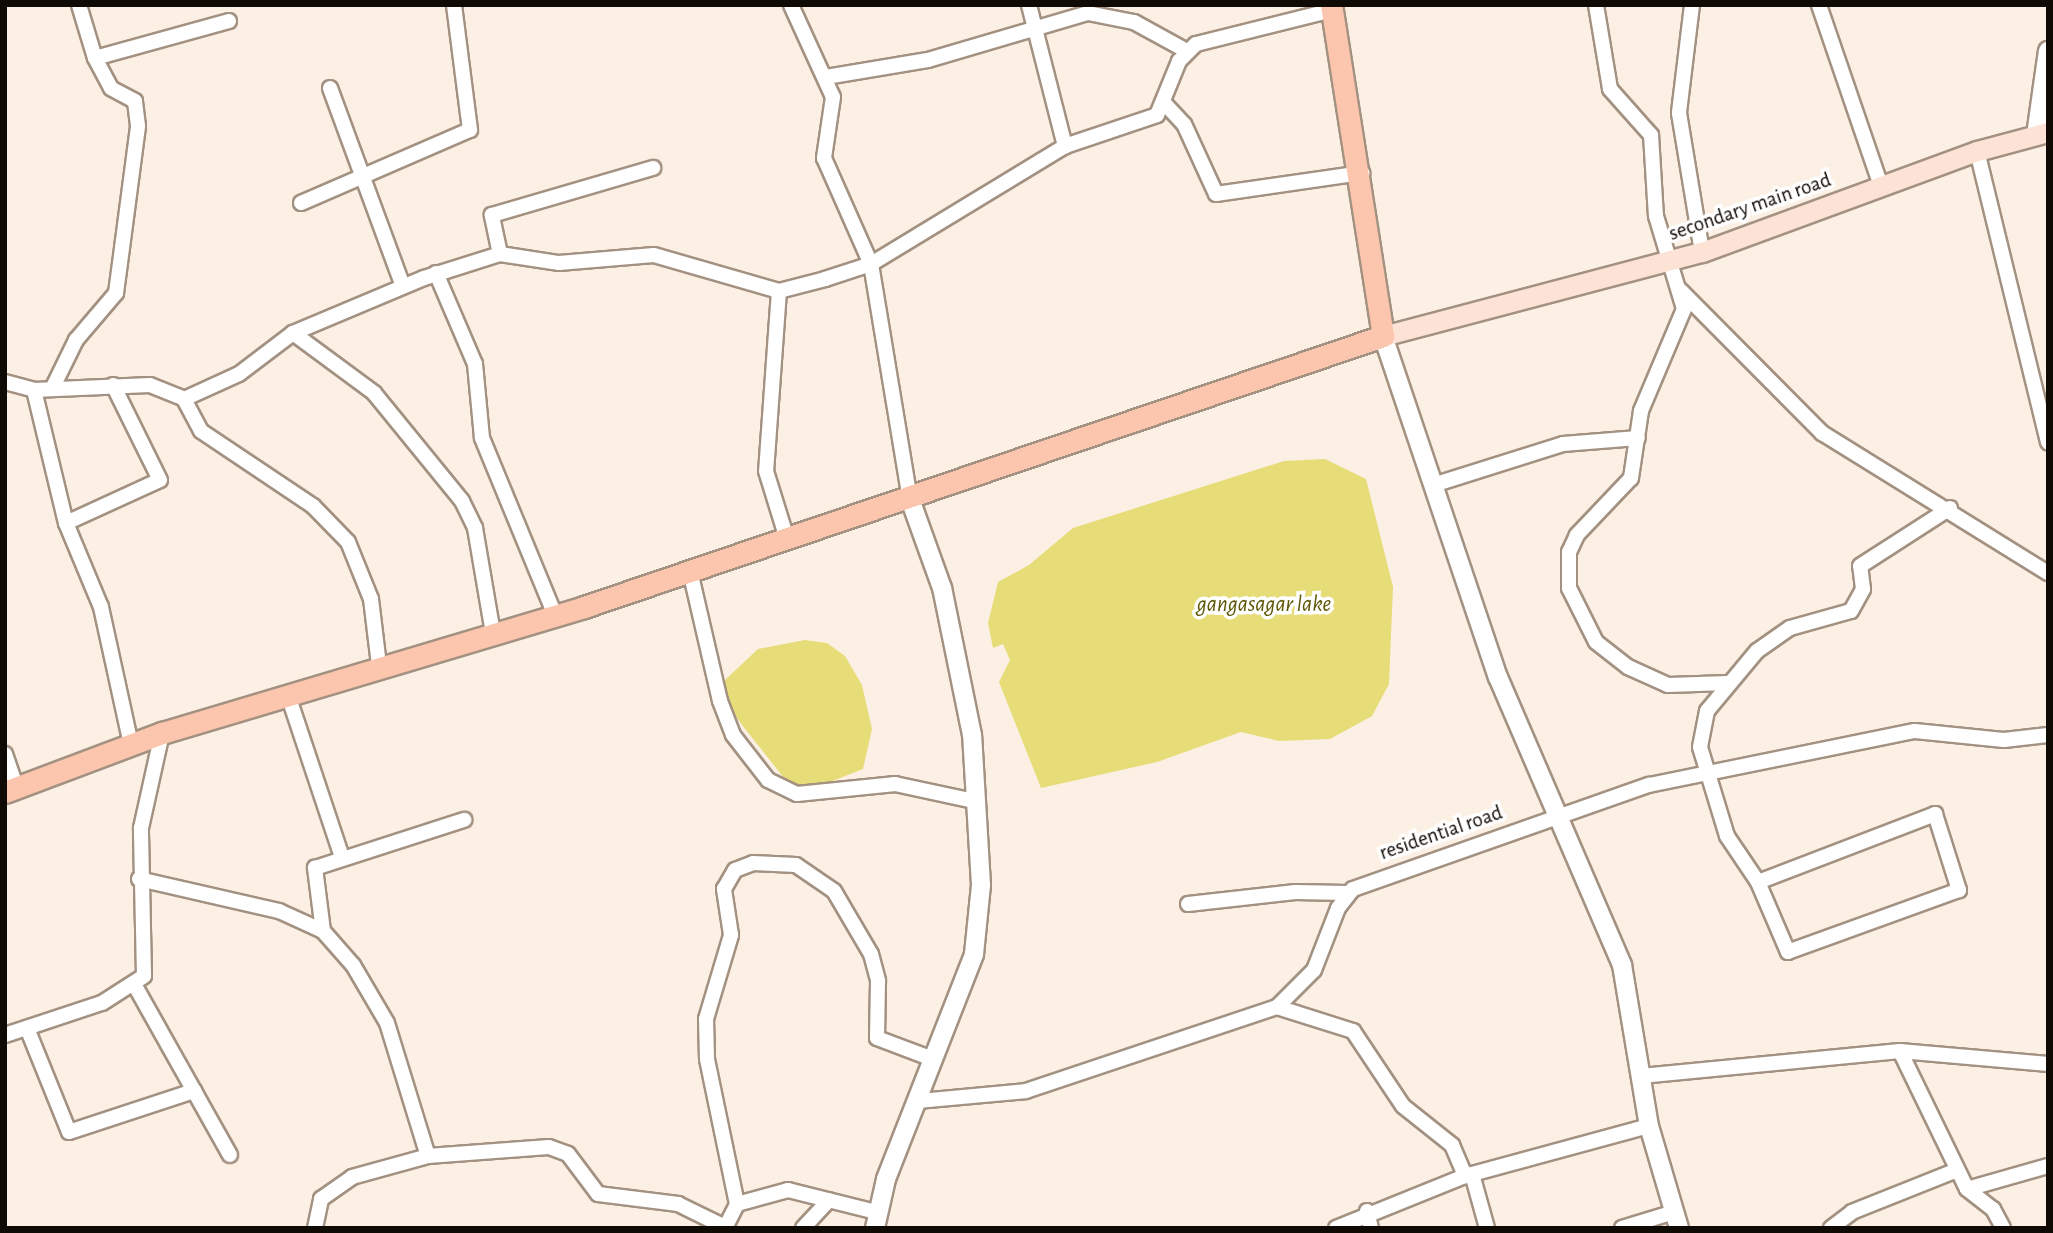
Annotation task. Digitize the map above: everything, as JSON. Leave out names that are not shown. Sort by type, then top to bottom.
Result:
[{"type":"main road","points":[[11,790],[162,733],[690,572],[1383,337],[1362,173],[1332,7]]},
{"type":"main road","name":"secondary main road","points":[[1383,337],[1665,259],[1702,252],[1977,151],[2042,134]]},
{"type":"street","points":[[52,389],[76,340],[116,293],[138,125],[135,101],[111,88],[95,58],[79,5]]},
{"type":"street","points":[[301,203],[363,179],[470,130],[454,5]]},
{"type":"street","points":[[737,1204],[788,1190],[829,1200],[877,1220],[919,1101],[930,1058],[974,954],[981,886],[972,735],[942,588],[910,499],[871,264],[825,164],[834,106],[827,77],[804,43],[791,5]]},
{"type":"street","points":[[1029,5],[1065,146]]},
{"type":"street","points":[[1596,5],[1610,89],[1651,135],[1665,259],[1679,289],[1683,317],[1653,380],[1624,492],[1573,544],[1569,588],[1596,642],[1619,662],[1668,685],[1728,683]]},
{"type":"street","points":[[1692,5],[1679,113],[1702,252]]},
{"type":"street","points":[[1819,5],[1881,186]]},
{"type":"street","points":[[184,399],[239,374],[293,333],[436,273],[500,254],[559,263],[654,255],[779,291],[871,264],[1065,146],[1148,119],[1166,105],[1186,51],[1230,32],[1332,7]]},
{"type":"street","points":[[827,77],[928,60],[1034,26],[1104,13],[1186,51]]},
{"type":"street","points":[[95,58],[229,21]]},
{"type":"street","points":[[2042,134],[2048,51]]},
{"type":"street","points":[[330,88],[403,286]]},
{"type":"street","points":[[1166,105],[1184,124],[1216,194],[1362,173]]},
{"type":"street","points":[[1977,151],[2048,442]]},
{"type":"street","points":[[500,254],[492,215],[653,168]]},
{"type":"street","points":[[436,273],[475,364],[482,438],[554,613]]},
{"type":"street","points":[[1679,289],[1822,433],[1950,508],[2048,573]]},
{"type":"street","points":[[779,291],[766,471],[788,539]]},
{"type":"street","points":[[293,333],[374,393],[462,501],[475,528],[493,633]]},
{"type":"street","points":[[1383,337],[1497,677],[1622,965],[1649,1126],[1677,1220],[1622,1228]]},
{"type":"street","points":[[5,382],[34,390],[150,385],[184,399],[201,431],[313,506],[348,542],[370,598],[379,665]]},
{"type":"street","points":[[66,523],[160,480],[113,385]]},
{"type":"street","points":[[34,390],[66,523],[101,607],[131,745]]},
{"type":"street","points":[[1433,485],[1563,444],[1638,439]]},
{"type":"street","points":[[1758,882],[1935,814],[1959,890],[1788,952],[1758,882],[1727,836],[1713,777],[1700,747],[1703,725],[1728,683],[1772,638],[1851,611],[1863,589],[1860,566],[1950,508]]},
{"type":"street","points":[[690,572],[720,701],[733,735],[768,780],[797,794],[880,783],[978,802]]},
{"type":"street","points":[[288,695],[342,857]]},
{"type":"street","name":"residential road","points":[[1347,893],[1649,785],[1713,777],[1915,731],[2004,740],[2048,736]]},
{"type":"street","points":[[5,1035],[102,1003],[134,984],[148,960],[139,879],[145,800],[162,733]]},
{"type":"street","points":[[5,754],[11,790]]},
{"type":"street","points":[[323,931],[312,873],[342,857],[464,820]]},
{"type":"street","points":[[315,1228],[315,1210],[333,1188],[428,1156],[549,1147],[568,1154],[598,1194],[678,1204],[725,1227],[737,1204],[705,1038],[731,936],[724,889],[735,870],[753,863],[796,865],[826,884],[871,954],[878,981],[877,1038],[930,1058]]},
{"type":"street","points":[[139,879],[279,911],[323,931],[353,965],[387,1023],[428,1156]]},
{"type":"street","points":[[919,1101],[1026,1091],[1277,1007],[1314,970],[1347,893],[1295,891],[1188,904]]},
{"type":"street","points":[[134,984],[230,1155]]},
{"type":"street","points":[[1277,1007],[1353,1031],[1403,1106],[1452,1145],[1468,1175],[1487,1228]]},
{"type":"street","points":[[27,1028],[69,1132],[194,1091]]},
{"type":"street","points":[[1641,1076],[1899,1051],[2048,1064]]},
{"type":"street","points":[[1899,1051],[1967,1189],[1993,1209],[2003,1228]]},
{"type":"street","points":[[1336,1228],[1367,1211],[1468,1175],[1649,1126]]},
{"type":"street","points":[[1967,1189],[2048,1166]]},
{"type":"street","points":[[1831,1228],[1852,1212],[1957,1170]]},
{"type":"street","points":[[803,1228],[829,1200]]},
{"type":"street","points":[[1367,1211],[1371,1228]]},
{"type":"water","name":"gangasagar lake","points":[[1325,459],[1366,479],[1393,587],[1389,684],[1372,716],[1330,739],[1279,741],[1241,732],[1157,762],[1041,788],[999,682],[1010,660],[1003,644],[993,648],[988,623],[998,582],[1029,565],[1073,528],[1284,461]]},
{"type":"water","points":[[805,640],[827,643],[845,656],[862,685],[872,729],[863,769],[830,782],[799,785],[788,783],[725,701],[725,680],[758,649]]}]
